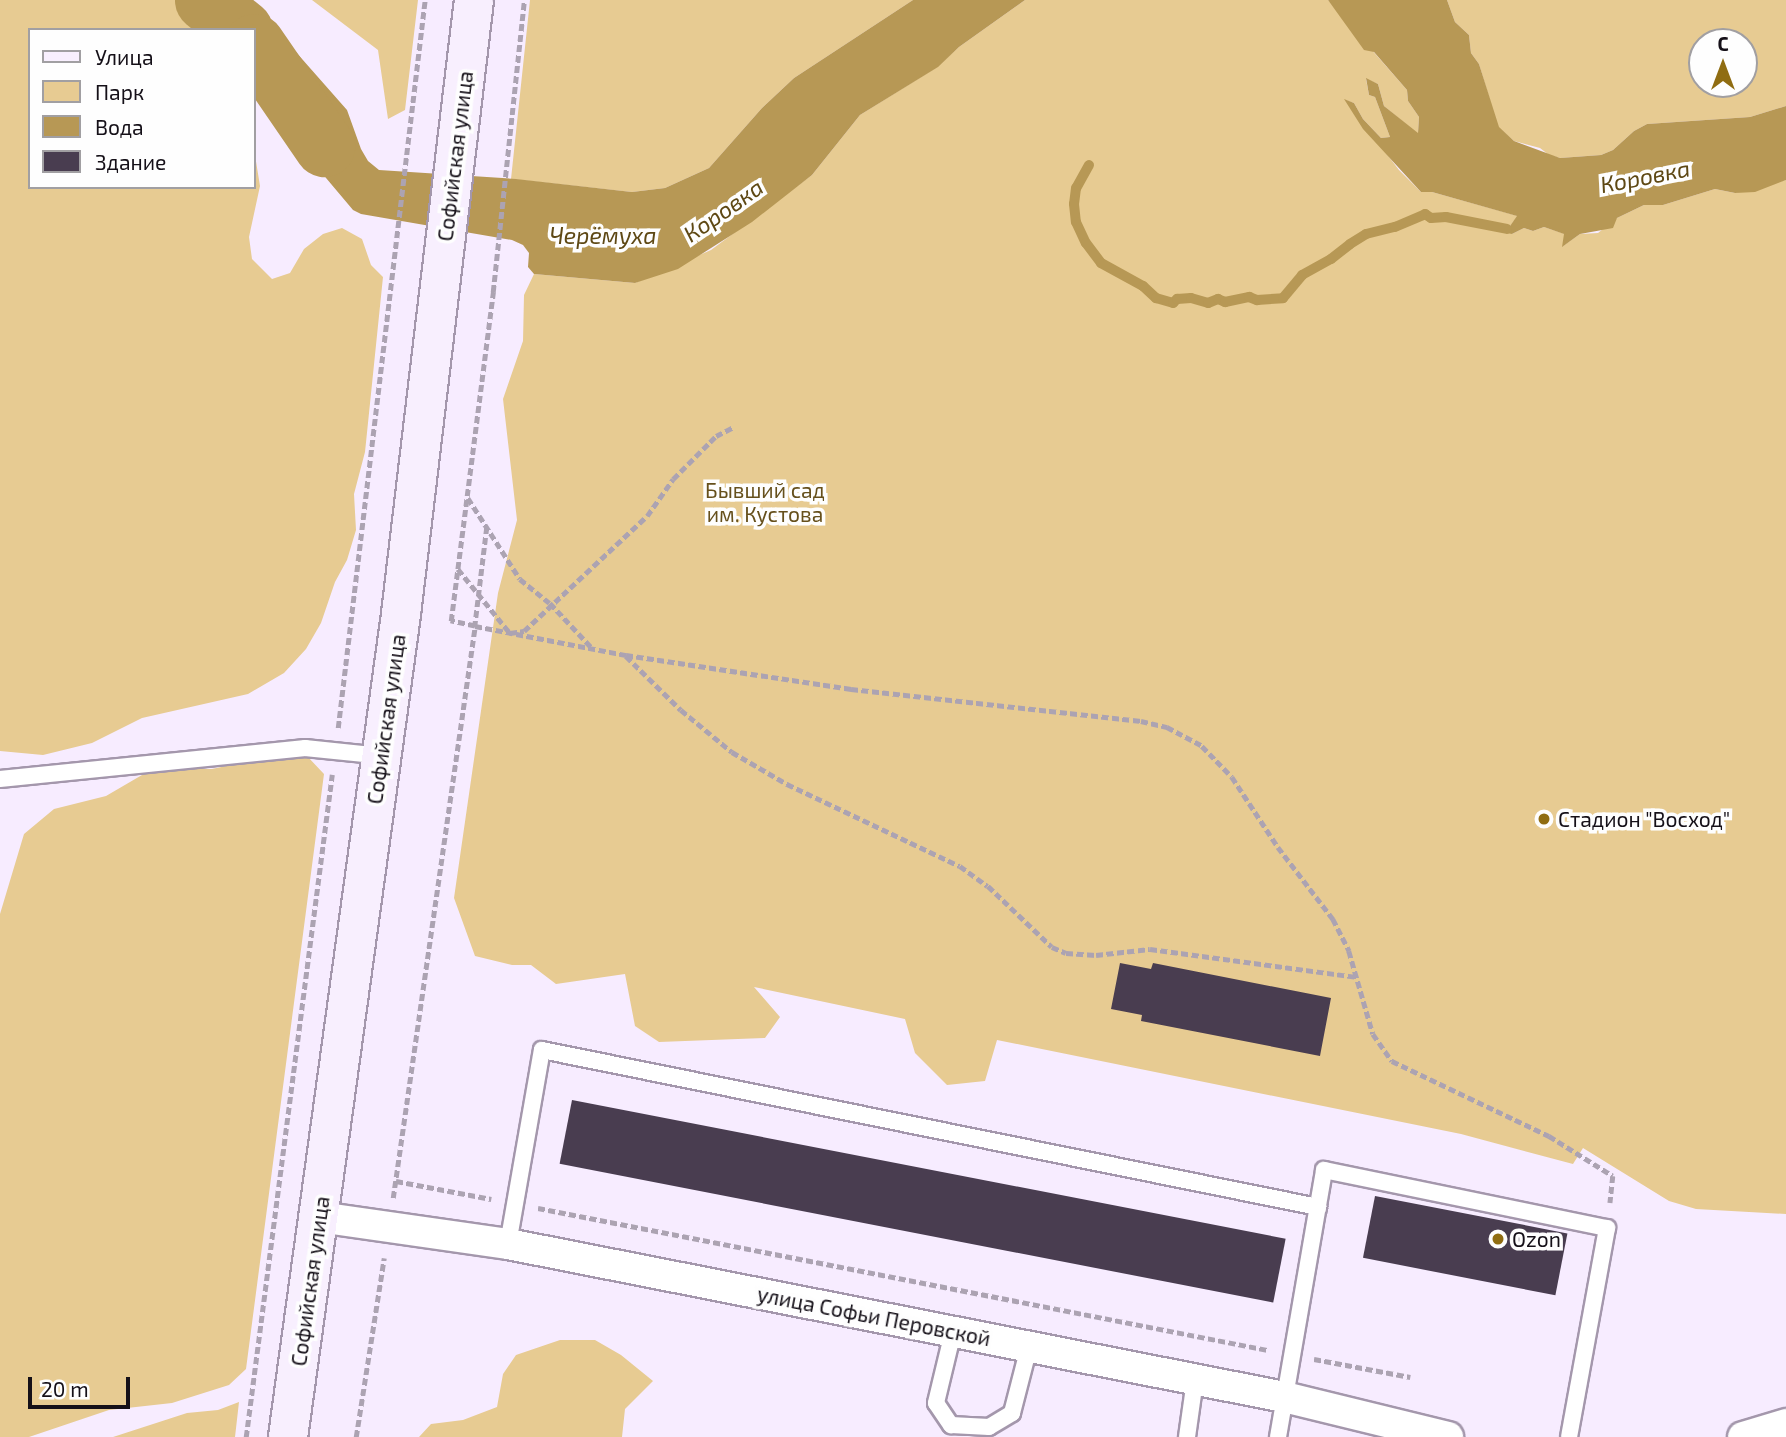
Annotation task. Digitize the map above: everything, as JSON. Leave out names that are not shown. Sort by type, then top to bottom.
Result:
[{"type":"main road","name":"Софийская улица","points":[[288,1437],[382,756],[474,0]]},
{"type":"street","name":"улица Софьи Перовской","points":[[320,1217],[390,1224],[508,1244],[1284,1397],[1433,1435]]},
{"type":"street","points":[[1743,1437],[1786,1424]]},
{"type":"lane","points":[[0,779],[305,748],[335,749],[382,756]]},
{"type":"lane","points":[[508,1244],[542,1050],[1318,1208]]},
{"type":"lane","points":[[1278,1437],[1324,1170],[1607,1228],[1569,1437]]},
{"type":"lane","points":[[953,1332],[936,1403],[951,1425],[989,1427],[1012,1413],[1029,1347]]},
{"type":"lane","points":[[1187,1437],[1195,1380]]},
{"type":"path","points":[[246,1437],[335,749],[425,0]]},
{"type":"path","points":[[524,0],[514,114],[451,621],[626,655],[851,689],[1141,720],[1167,727],[1202,746],[1232,777],[1278,847],[1333,919],[1349,951],[1373,1034],[1392,1061],[1549,1136],[1614,1176],[1607,1228]]},
{"type":"path","points":[[510,633],[524,631],[550,603],[588,573],[646,516],[673,479],[716,436],[732,428]]},
{"type":"path","points":[[467,496],[520,579],[550,603],[594,649]]},
{"type":"path","points":[[356,1437],[390,1224],[487,527]]},
{"type":"path","points":[[457,569],[510,633]]},
{"type":"path","points":[[626,655],[681,710],[732,752],[787,784],[960,866],[988,886],[1052,947],[1066,953],[1096,955],[1150,949],[1356,977]]},
{"type":"path","points":[[396,1181],[1410,1377]]},
{"type":"green space","points":[[0,0],[176,0],[209,22],[214,28],[28,28],[28,189],[256,189],[256,161],[260,186],[249,237],[252,259],[272,279],[290,273],[304,249],[323,234],[342,228],[362,239],[371,265],[383,277],[365,452],[354,494],[356,530],[347,560],[335,582],[321,623],[306,649],[284,673],[248,694],[142,718],[92,743],[43,755],[0,751]]},
{"type":"green space","points":[[312,0],[418,0],[405,110],[388,119],[378,50]]},
{"type":"green space","points":[[530,0],[913,0],[794,78],[762,108],[709,168],[665,188],[632,192],[511,179]]},
{"type":"green space","name":"Бывший сад им. Кустова","points":[[1025,0],[1328,0],[1407,90],[1408,101],[1419,117],[1418,134],[1384,106],[1378,84],[1366,79],[1369,95],[1375,97],[1390,137],[1381,138],[1363,119],[1354,103],[1345,100],[1399,170],[1421,192],[1432,192],[1518,216],[1510,226],[1512,234],[1524,228],[1533,231],[1544,227],[1565,234],[1563,246],[1580,234],[1598,233],[1617,218],[1644,205],[1663,205],[1715,189],[1735,193],[1786,180],[1786,1214],[1696,1209],[1669,1201],[1583,1148],[1573,1164],[1461,1134],[997,1040],[985,1081],[947,1085],[915,1053],[905,1019],[754,987],[780,1017],[765,1038],[659,1042],[635,1026],[625,974],[556,984],[531,965],[512,965],[475,956],[454,898],[498,593],[517,520],[503,399],[523,341],[524,295],[534,274],[635,283],[711,250],[812,175],[860,115],[937,67],[959,47]]},
{"type":"green space","points":[[1447,0],[1786,0],[1786,106],[1750,117],[1647,124],[1634,131],[1613,150],[1601,155],[1560,158],[1549,155],[1540,148],[1514,141],[1498,127],[1479,64],[1471,53],[1469,35],[1455,22]]},
{"type":"green space","points":[[273,756],[307,756],[324,774],[246,1369],[229,1385],[172,1403],[109,1410],[29,1437],[0,1437],[0,914],[24,834],[54,809],[106,796],[154,768],[212,769]]},
{"type":"green space","points":[[560,1340],[595,1340],[621,1355],[653,1381],[625,1409],[622,1437],[419,1437],[431,1424],[463,1420],[497,1407],[503,1374],[516,1355]]},
{"type":"green space","points":[[239,1402],[235,1437],[113,1437],[187,1413],[218,1410]]},
{"type":"water","name":"Черёмуха","points":[[913,0],[1025,0],[959,47],[938,67],[860,115],[812,175],[752,222],[678,269],[635,283],[534,274],[528,267],[529,253],[523,245],[512,240],[361,214],[353,210],[262,102],[295,51],[347,110],[361,149],[368,161],[379,170],[516,179],[632,192],[665,188],[709,168],[762,108],[794,78]]},
{"type":"water","points":[[1328,0],[1447,0],[1455,22],[1469,35],[1471,53],[1479,64],[1499,127],[1514,141],[1560,158],[1601,155],[1613,150],[1634,131],[1647,124],[1750,117],[1786,106],[1786,180],[1755,192],[1735,193],[1715,189],[1663,205],[1644,205],[1617,218],[1613,228],[1580,234],[1562,247],[1564,234],[1544,227],[1533,231],[1524,228],[1512,234],[1497,231],[1493,228],[1510,226],[1517,216],[1432,192],[1421,192],[1363,129],[1344,99],[1354,103],[1363,119],[1381,138],[1390,137],[1375,97],[1369,95],[1366,78],[1378,84],[1384,106],[1418,133],[1419,117],[1408,101],[1407,90],[1374,52],[1364,50]]},
{"type":"building","points":[[1120,963],[1151,969],[1153,963],[1331,998],[1320,1056],[1141,1021],[1142,1015],[1111,1009]]},
{"type":"building","points":[[572,1100],[1286,1239],[1273,1303],[560,1164]]},
{"type":"building","points":[[1375,1196],[1567,1233],[1555,1295],[1363,1258]]},
{"type":"waterway","name":"Коровка","points":[[205,0],[240,28]]},
{"type":"waterway","name":"Коровка","points":[[256,47],[324,146]]},
{"type":"waterway","points":[[1089,165],[1076,188],[1074,204],[1076,222],[1086,243],[1101,263],[1143,286],[1156,298],[1173,303],[1177,299],[1191,298],[1208,303],[1218,299],[1225,302],[1249,297],[1257,300],[1283,298],[1302,275],[1331,259],[1366,234],[1395,227],[1425,214],[1431,218],[1446,217],[1507,229]]},
{"type":"place","name":"Стадион \"Восход\"","points":[[1544,819]]},
{"type":"place","name":"Ozon","points":[[1498,1239]]}]
